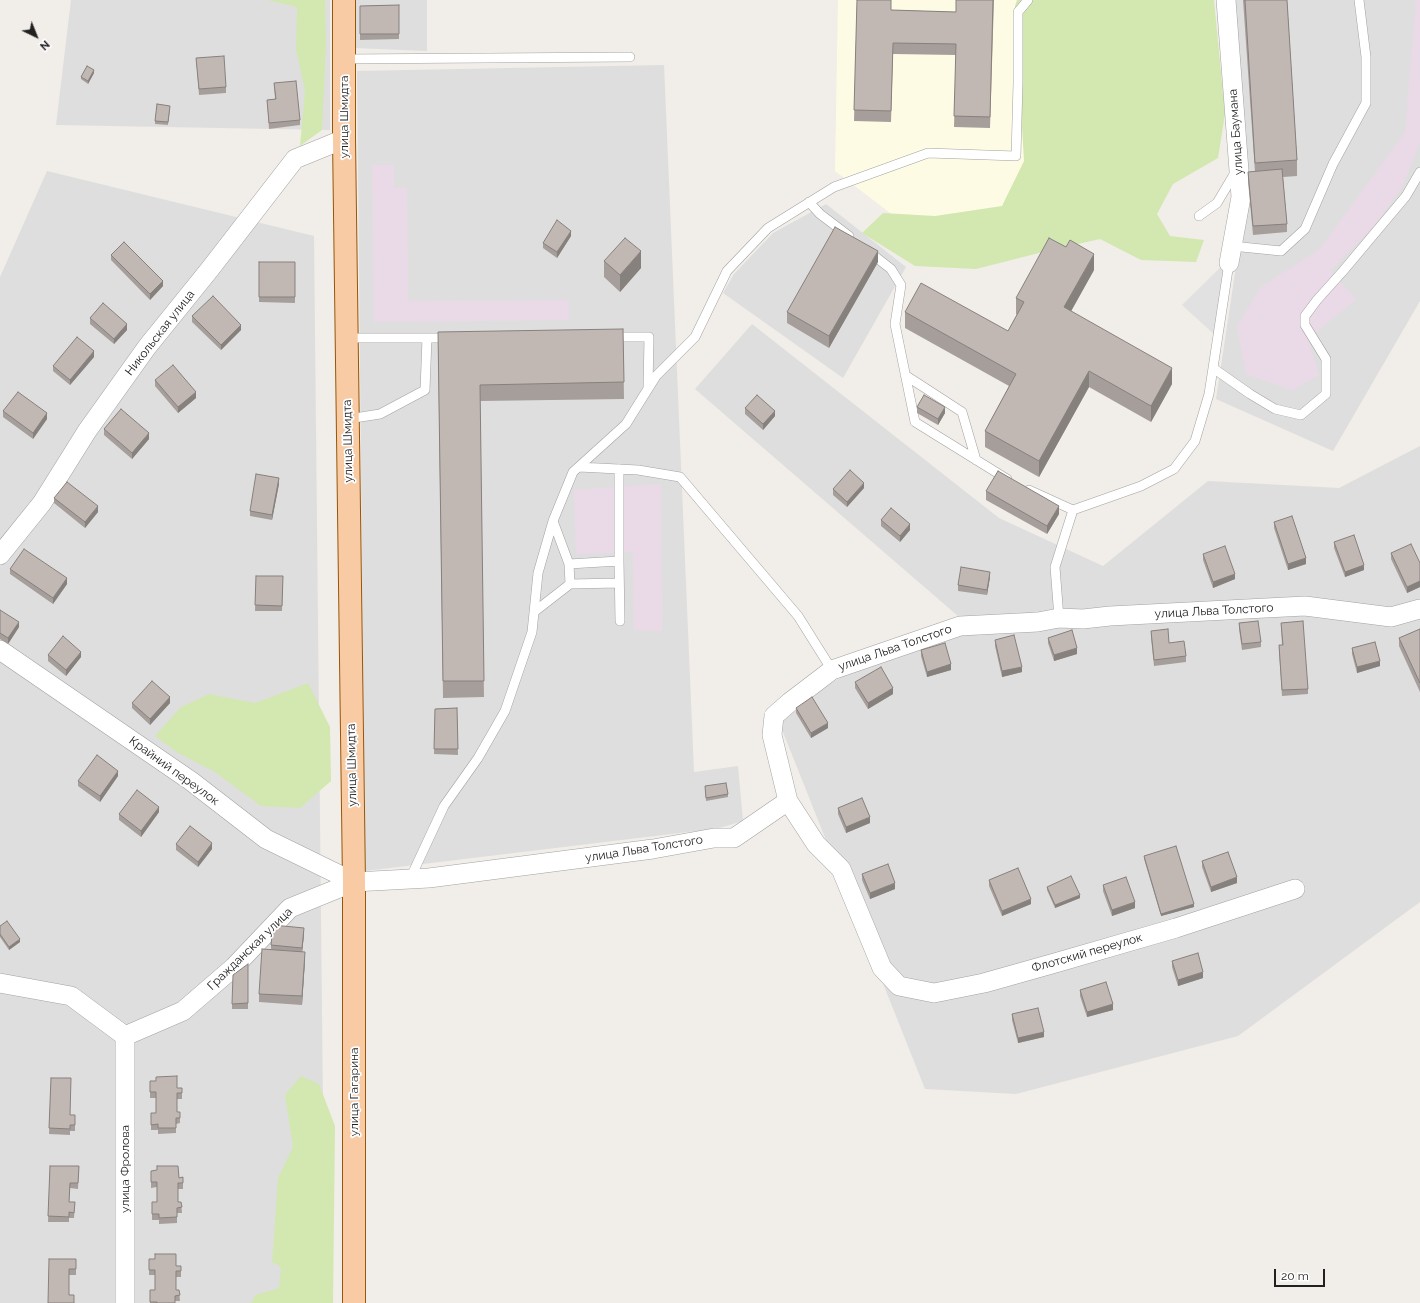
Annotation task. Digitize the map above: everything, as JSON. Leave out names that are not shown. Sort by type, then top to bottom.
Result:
[{"type":"main road","name":"улица Шмидта","points":[[344,0],[346,338],[354,882]]},
{"type":"main road","name":"улица Гагарина","points":[[354,882],[354,1303]]},
{"type":"street","name":"улица Баумана","points":[[1226,0],[1241,198],[1230,254]]},
{"type":"street","name":"Никольская улица","points":[[0,555],[42,503],[87,431],[147,347],[210,269],[295,159],[344,139]]},
{"type":"street","name":"улица Льва Толстого","points":[[354,882],[429,878],[637,851],[714,838],[734,838],[788,801],[772,735],[774,716],[832,670],[960,626],[1038,622],[1059,618],[1083,619],[1305,606],[1391,617],[1420,609]]},
{"type":"street","name":"Крайний переулок","points":[[0,650],[190,781],[266,839],[354,882]]},
{"type":"street","name":"Флотский переулок","points":[[788,801],[816,844],[842,869],[882,968],[899,986],[934,993],[984,983],[1055,963],[1176,928],[1295,889]]},
{"type":"street","name":"Гражданская улица","points":[[125,1036],[183,1011],[234,967],[290,908],[354,882]]},
{"type":"street","points":[[0,983],[71,996],[125,1036]]},
{"type":"street","name":"улица Фролова","points":[[125,1036],[125,1303]]},
{"type":"lane","points":[[410,879],[444,806],[478,758],[505,711],[532,632],[538,574],[553,521],[573,472],[626,424],[656,376],[695,337],[727,271],[768,228],[834,187],[928,153],[1016,156],[1018,12],[1028,0]]},
{"type":"lane","points":[[809,202],[820,214],[891,269],[901,285],[895,324],[915,422],[1016,484],[1073,510],[1141,486],[1174,470],[1195,441],[1209,394],[1230,254],[1281,250],[1304,229],[1333,164],[1366,103],[1366,57],[1359,0]]},
{"type":"lane","points":[[344,59],[630,57]]},
{"type":"lane","points":[[1199,216],[1217,203],[1239,166]]},
{"type":"lane","points":[[1213,368],[1275,410],[1302,415],[1326,394],[1326,359],[1305,325],[1305,316],[1406,196],[1420,172]]},
{"type":"lane","points":[[601,337],[649,336],[648,389]]},
{"type":"lane","points":[[346,338],[459,338]]},
{"type":"lane","points":[[348,419],[380,414],[425,390],[427,338]]},
{"type":"lane","points":[[905,375],[962,412],[976,460]]},
{"type":"lane","points":[[579,467],[638,470],[680,477],[798,616],[832,670]]},
{"type":"lane","points":[[619,469],[620,621]]},
{"type":"lane","points":[[1059,618],[1055,567],[1073,510]]},
{"type":"lane","points":[[553,521],[569,564],[570,584]]},
{"type":"lane","points":[[569,564],[619,561]]},
{"type":"lane","points":[[534,612],[570,584],[619,583]]},
{"type":"shaded area","points":[[71,0],[330,0],[330,130],[56,125]]},
{"type":"shaded area","points":[[355,0],[427,0],[427,51],[354,48]]},
{"type":"shaded area","points":[[838,0],[1193,0],[1196,157],[919,235],[835,171]]},
{"type":"shaded area","points":[[1232,0],[1420,0],[1420,301],[1333,451],[1216,399],[1246,200]]},
{"type":"shaded area","points":[[1416,0],[1420,0],[1420,142],[1402,187],[1374,226],[1330,271],[1356,299],[1308,339],[1319,375],[1292,390],[1246,374],[1237,327],[1261,287],[1320,249],[1405,132]]},
{"type":"shaded area","points":[[664,65],[694,772],[738,766],[743,821],[699,834],[696,831],[365,871],[357,71]]},
{"type":"shaded area","points":[[372,165],[394,165],[394,188],[407,188],[408,301],[569,300],[569,320],[374,322]]},
{"type":"shaded area","points":[[47,171],[314,236],[325,1303],[0,1303],[0,277]]},
{"type":"shaded area","points":[[826,204],[906,267],[843,378],[723,293],[734,274],[773,233]]},
{"type":"shaded area","points":[[1230,258],[1217,337],[1182,305]]},
{"type":"shaded area","points":[[752,324],[999,518],[1103,566],[1208,481],[1339,488],[1420,446],[1420,902],[1238,1036],[1016,1094],[925,1089],[777,717],[867,661],[973,629],[695,389]]},
{"type":"shaded area","points":[[661,484],[662,631],[634,630],[633,552],[576,554],[574,490]]},
{"type":"green space","points":[[268,0],[325,0],[326,43],[322,130],[300,146],[305,91],[296,49],[297,7]]},
{"type":"green space","points":[[1017,0],[1214,0],[1225,114],[1218,158],[1173,184],[1157,214],[1170,236],[1204,240],[1196,262],[1141,260],[1100,239],[976,269],[915,266],[862,233],[883,213],[935,216],[1002,206],[1024,161],[1015,6]]},
{"type":"green space","points":[[308,683],[330,727],[331,781],[300,808],[261,806],[215,772],[178,753],[155,736],[181,707],[209,694],[255,703]]},
{"type":"green space","points":[[301,1076],[319,1084],[335,1126],[333,1303],[250,1303],[256,1295],[279,1288],[281,1267],[272,1262],[278,1178],[293,1147],[285,1095]]},
{"type":"building","points":[[857,0],[891,0],[891,10],[956,12],[956,0],[993,0],[990,117],[954,116],[956,44],[893,43],[891,111],[854,110]]},
{"type":"building","points":[[1245,0],[1287,0],[1297,160],[1255,163]]},
{"type":"building","points":[[399,5],[399,34],[360,34],[360,6]]},
{"type":"building","points":[[224,56],[226,87],[199,89],[196,58]]},
{"type":"building","points":[[87,66],[94,70],[88,81],[81,77]]},
{"type":"building","points":[[296,81],[300,120],[269,123],[267,100],[276,99],[274,83]]},
{"type":"building","points":[[157,104],[170,106],[168,122],[155,121]]},
{"type":"building","points":[[1282,169],[1287,224],[1253,226],[1248,172]]},
{"type":"building","points":[[557,220],[571,231],[557,252],[543,243]]},
{"type":"building","points":[[835,227],[878,251],[829,336],[787,312]]},
{"type":"building","points":[[625,238],[641,251],[620,275],[604,261]]},
{"type":"building","points":[[1049,238],[1066,247],[1070,240],[1094,254],[1064,307],[1172,368],[1151,406],[1089,371],[1039,461],[985,431],[1016,374],[905,312],[921,283],[1008,331],[1024,302],[1016,298]]},
{"type":"building","points":[[124,242],[163,281],[150,294],[111,255]]},
{"type":"building","points":[[259,262],[295,262],[295,297],[259,297]]},
{"type":"building","points":[[213,296],[241,325],[221,345],[192,316]]},
{"type":"building","points":[[103,303],[127,324],[114,339],[90,318]]},
{"type":"building","points":[[623,329],[624,382],[480,385],[484,681],[443,681],[438,332]]},
{"type":"building","points":[[77,337],[94,351],[70,380],[53,366]]},
{"type":"building","points":[[173,365],[196,392],[178,407],[155,380]]},
{"type":"building","points":[[18,392],[47,413],[33,433],[3,411]]},
{"type":"building","points":[[757,395],[775,411],[763,424],[745,408]]},
{"type":"building","points":[[924,395],[945,407],[938,419],[917,407]]},
{"type":"building","points":[[121,409],[149,433],[132,453],[104,429]]},
{"type":"building","points":[[850,470],[864,483],[847,502],[833,489]]},
{"type":"building","points":[[998,471],[1059,506],[1047,526],[986,491]]},
{"type":"building","points":[[256,474],[279,478],[272,515],[250,511]]},
{"type":"building","points":[[67,482],[98,506],[85,522],[54,498]]},
{"type":"building","points":[[891,508],[910,524],[900,536],[881,520]]},
{"type":"building","points":[[1292,516],[1306,558],[1288,564],[1274,522]]},
{"type":"building","points":[[1354,535],[1364,565],[1345,572],[1334,542]]},
{"type":"building","points":[[1411,544],[1420,563],[1420,581],[1407,587],[1391,553]]},
{"type":"building","points":[[1225,546],[1235,574],[1213,582],[1203,554]]},
{"type":"building","points":[[24,549],[67,578],[53,598],[10,569]]},
{"type":"building","points":[[961,567],[990,572],[987,590],[958,585]]},
{"type":"building","points":[[256,576],[283,576],[282,606],[255,605]]},
{"type":"building","points":[[0,610],[19,622],[8,638],[0,633]]},
{"type":"building","points":[[1258,621],[1261,642],[1242,644],[1239,623]]},
{"type":"building","points":[[1303,621],[1308,689],[1282,690],[1279,645],[1283,645],[1281,623]]},
{"type":"building","points":[[1168,629],[1169,643],[1184,641],[1186,656],[1154,660],[1151,631]]},
{"type":"building","points":[[1420,629],[1420,683],[1399,638]]},
{"type":"building","points":[[1072,630],[1077,648],[1054,655],[1048,638]]},
{"type":"building","points":[[1014,635],[1022,667],[1002,671],[995,640]]},
{"type":"building","points":[[63,636],[81,652],[66,670],[48,655]]},
{"type":"building","points":[[1375,642],[1380,661],[1357,667],[1352,648]]},
{"type":"building","points":[[945,643],[951,664],[927,672],[921,650]]},
{"type":"building","points":[[881,667],[893,688],[868,703],[855,682]]},
{"type":"building","points":[[152,681],[170,697],[150,719],[132,703]]},
{"type":"building","points":[[812,697],[828,723],[811,733],[796,708]]},
{"type":"building","points":[[457,708],[458,749],[434,749],[435,709]]},
{"type":"building","points":[[97,755],[118,771],[100,796],[78,781]]},
{"type":"building","points":[[726,783],[728,794],[706,798],[705,786]]},
{"type":"building","points":[[137,790],[159,807],[141,831],[119,814]]},
{"type":"building","points":[[862,798],[870,817],[846,827],[838,808]]},
{"type":"building","points":[[190,826],[212,843],[198,862],[176,844]]},
{"type":"building","points":[[1176,846],[1194,904],[1161,914],[1144,856]]},
{"type":"building","points":[[1228,852],[1237,877],[1211,887],[1202,861]]},
{"type":"building","points":[[888,864],[895,883],[870,893],[862,874]]},
{"type":"building","points":[[1018,868],[1031,899],[1002,911],[989,880]]},
{"type":"building","points":[[1071,876],[1080,895],[1055,905],[1047,887]]},
{"type":"building","points":[[1126,877],[1135,902],[1112,910],[1103,885]]},
{"type":"building","points":[[7,921],[20,939],[9,947],[0,934],[0,926]]},
{"type":"building","points":[[273,925],[304,928],[302,948],[271,945]]},
{"type":"building","points":[[262,949],[305,952],[302,996],[259,994]]},
{"type":"building","points":[[1198,953],[1203,972],[1178,980],[1172,961]]},
{"type":"building","points":[[248,964],[248,1003],[232,1004],[233,975]]},
{"type":"building","points":[[1106,982],[1113,1004],[1087,1012],[1080,990]]},
{"type":"building","points":[[1038,1008],[1044,1032],[1018,1038],[1012,1014]]},
{"type":"building","points":[[177,1076],[177,1088],[182,1088],[182,1093],[177,1093],[177,1112],[180,1112],[180,1118],[176,1118],[176,1128],[158,1128],[158,1124],[151,1125],[151,1113],[156,1113],[156,1092],[150,1092],[150,1081],[156,1081],[156,1077]]},
{"type":"building","points":[[51,1078],[71,1078],[70,1115],[75,1115],[75,1125],[70,1125],[70,1129],[49,1128]]},
{"type":"building","points":[[50,1166],[79,1166],[78,1183],[70,1183],[69,1202],[75,1202],[74,1213],[69,1212],[69,1217],[48,1216]]},
{"type":"building","points":[[157,1166],[178,1166],[179,1178],[183,1177],[183,1183],[178,1183],[178,1202],[181,1202],[182,1207],[177,1208],[177,1217],[159,1218],[159,1214],[152,1214],[152,1202],[157,1202],[157,1182],[151,1182],[151,1171],[157,1170]]},
{"type":"building","points":[[155,1254],[176,1254],[176,1266],[181,1266],[181,1271],[176,1271],[176,1290],[179,1290],[180,1295],[175,1296],[175,1303],[150,1302],[150,1290],[155,1290],[155,1270],[149,1270],[149,1259],[155,1259]]},
{"type":"building","points":[[49,1259],[76,1259],[76,1269],[69,1269],[69,1295],[74,1295],[74,1303],[48,1303]]}]
